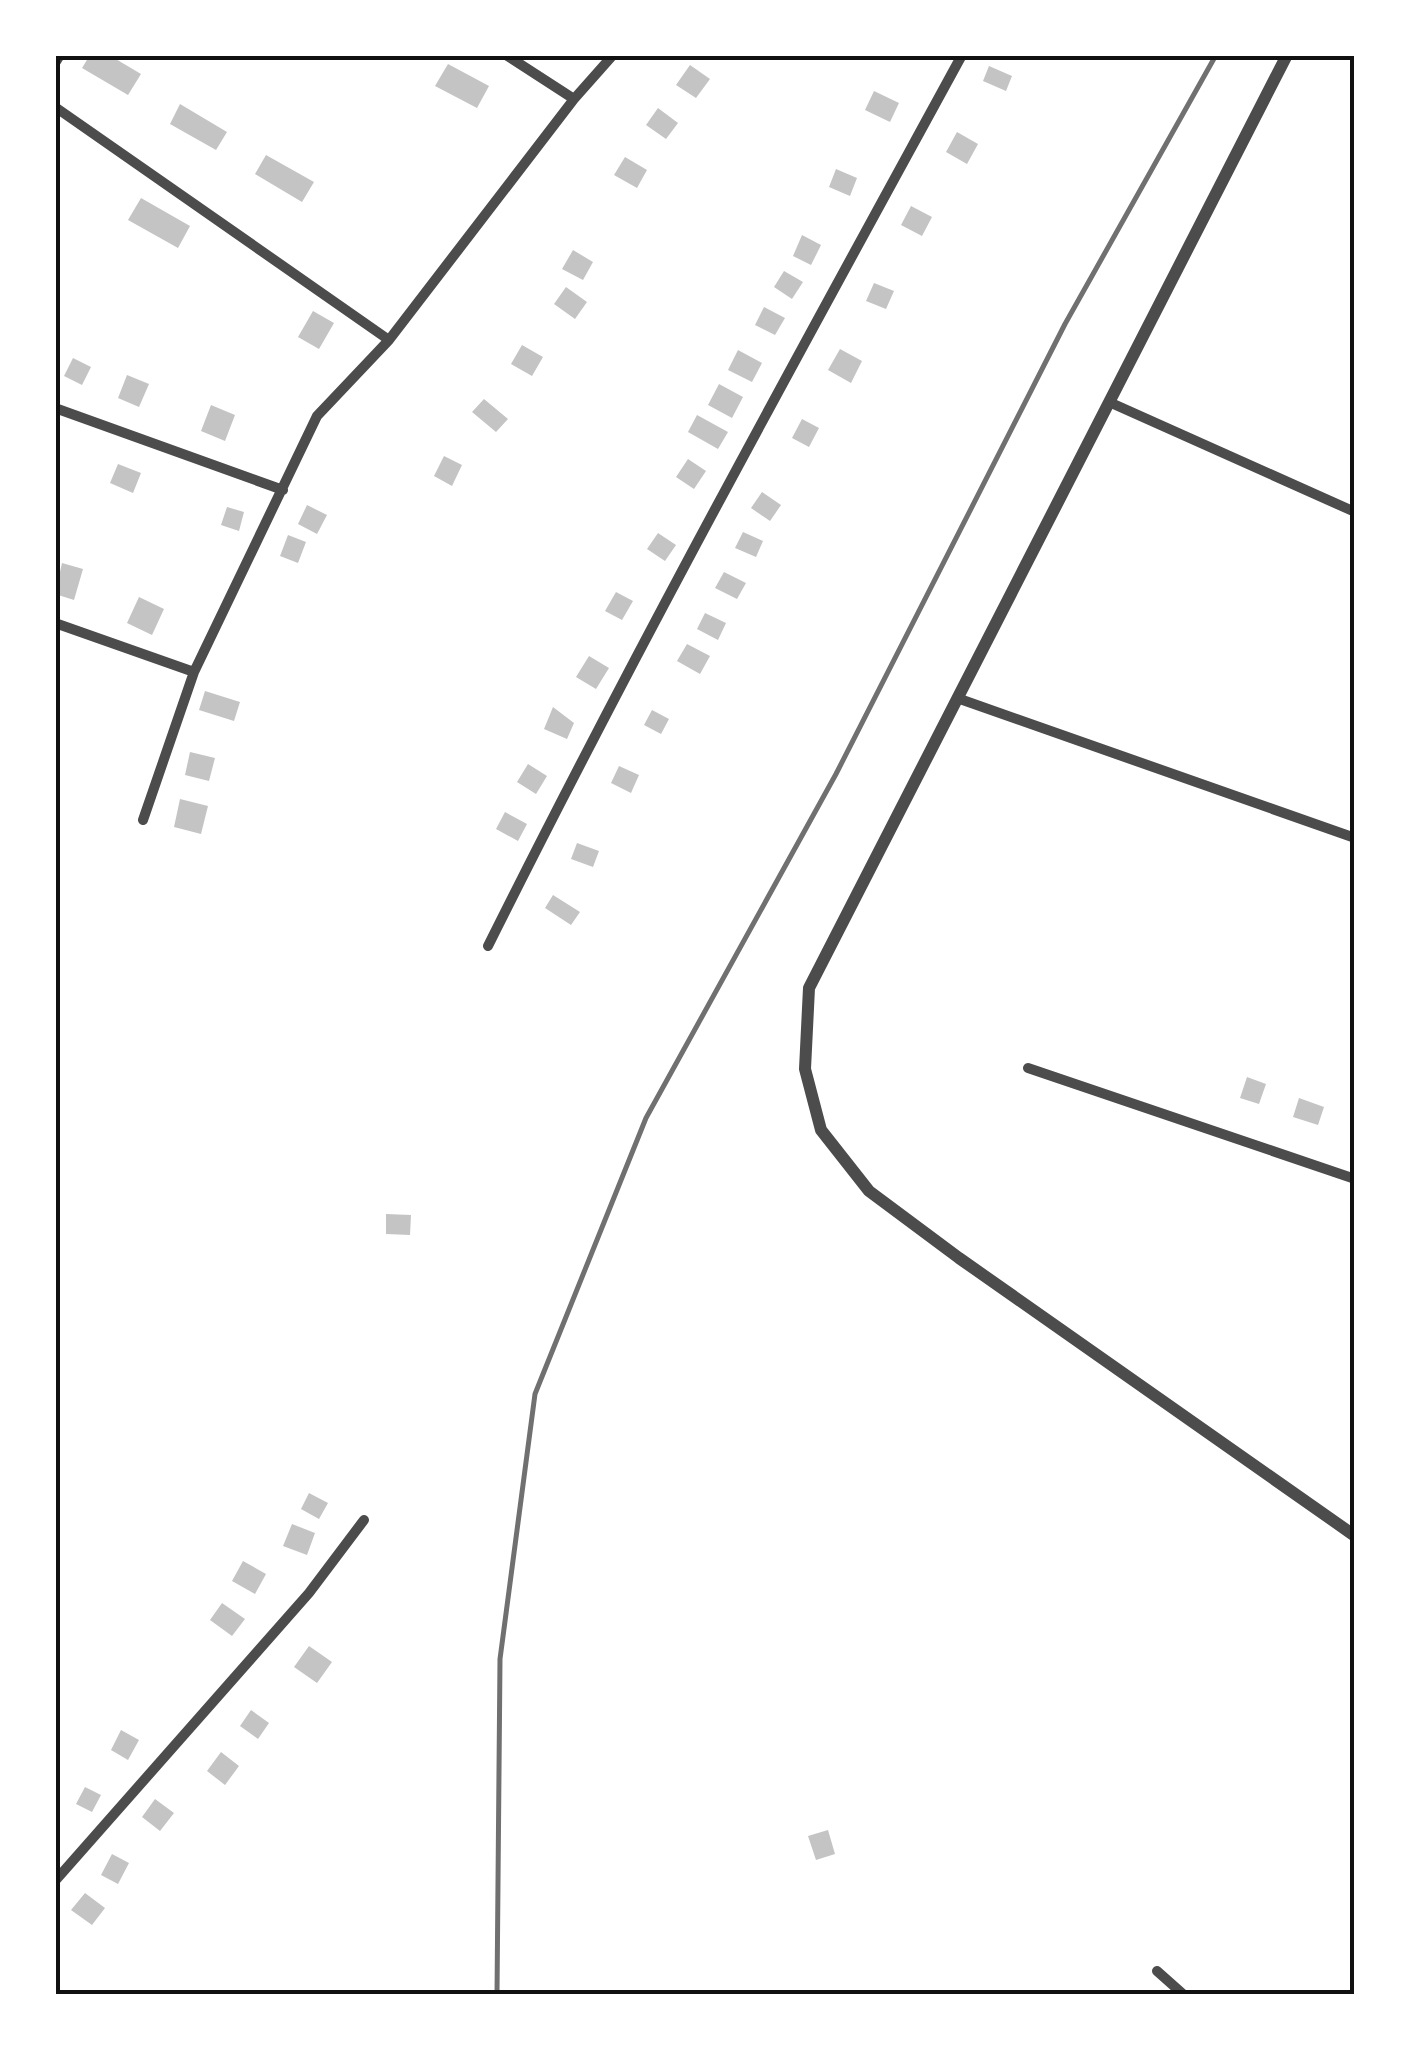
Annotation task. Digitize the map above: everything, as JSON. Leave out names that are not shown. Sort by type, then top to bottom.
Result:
[{"type":"street","points":[[55,63],[60,55]]},
{"type":"street","points":[[506,55],[574,99]]},
{"type":"street","points":[[142,820],[194,672],[316,416],[389,340],[574,99],[613,55]]},
{"type":"street","points":[[488,946],[783,383],[962,55]]},
{"type":"street","points":[[1287,55],[809,988],[805,1070],[821,1130],[870,1191],[959,1258],[1355,1536]]},
{"type":"street","points":[[55,107],[389,340]]},
{"type":"street","points":[[1109,402],[1355,512]]},
{"type":"street","points":[[55,408],[283,490]]},
{"type":"street","points":[[55,623],[194,672]]},
{"type":"street","points":[[958,698],[1355,838]]},
{"type":"street","points":[[1028,1068],[1355,1178]]},
{"type":"street","points":[[55,1880],[309,1593],[364,1520]]},
{"type":"street","points":[[1157,1971],[1184,1995]]},
{"type":"building","points":[[90,55],[109,55],[141,74],[128,95],[82,68]]},
{"type":"building","points":[[448,64],[489,86],[477,108],[435,86]]},
{"type":"building","points":[[690,65],[710,79],[696,98],[676,85]]},
{"type":"building","points":[[989,66],[1012,76],[1006,91],[983,81]]},
{"type":"building","points":[[874,91],[899,103],[890,122],[865,110]]},
{"type":"building","points":[[180,104],[227,132],[216,150],[170,124]]},
{"type":"building","points":[[658,108],[678,123],[666,139],[646,125]]},
{"type":"building","points":[[957,132],[978,144],[967,164],[946,152]]},
{"type":"building","points":[[266,155],[314,182],[302,202],[255,174]]},
{"type":"building","points":[[625,157],[647,170],[637,188],[614,175]]},
{"type":"building","points":[[836,169],[857,178],[850,196],[829,187]]},
{"type":"building","points":[[141,198],[190,226],[178,248],[128,220]]},
{"type":"building","points":[[911,206],[932,217],[922,236],[901,225]]},
{"type":"building","points":[[802,235],[821,245],[811,265],[793,256]]},
{"type":"building","points":[[573,250],[593,262],[583,280],[562,269]]},
{"type":"building","points":[[784,271],[803,282],[792,299],[774,287]]},
{"type":"building","points":[[874,283],[894,291],[886,309],[866,301]]},
{"type":"building","points":[[566,287],[587,302],[575,319],[554,304]]},
{"type":"building","points":[[764,307],[785,318],[775,335],[755,325]]},
{"type":"building","points":[[313,311],[334,323],[319,349],[298,337]]},
{"type":"building","points":[[522,345],[543,357],[532,376],[511,364]]},
{"type":"building","points":[[840,349],[862,361],[851,383],[828,370]]},
{"type":"building","points":[[738,350],[762,363],[752,382],[728,370]]},
{"type":"building","points":[[73,358],[91,367],[82,385],[64,376]]},
{"type":"building","points":[[127,375],[149,384],[139,407],[118,398]]},
{"type":"building","points":[[719,384],[743,397],[732,418],[708,405]]},
{"type":"building","points":[[484,399],[508,419],[496,432],[472,412]]},
{"type":"building","points":[[211,405],[235,415],[225,441],[201,431]]},
{"type":"building","points":[[697,415],[728,432],[718,449],[688,432]]},
{"type":"building","points":[[802,419],[819,428],[809,447],[792,438]]},
{"type":"building","points":[[444,456],[462,465],[452,486],[434,476]]},
{"type":"building","points":[[688,459],[706,471],[694,489],[676,477]]},
{"type":"building","points":[[118,464],[141,473],[133,493],[110,483]]},
{"type":"building","points":[[762,492],[781,505],[770,521],[751,508]]},
{"type":"building","points":[[307,505],[327,515],[317,534],[298,524]]},
{"type":"building","points":[[227,507],[244,512],[239,531],[221,525]]},
{"type":"building","points":[[743,532],[763,541],[756,557],[735,548]]},
{"type":"building","points":[[658,533],[676,545],[665,561],[647,549]]},
{"type":"building","points":[[288,535],[306,542],[298,563],[280,556]]},
{"type":"building","points":[[62,563],[83,569],[74,600],[55,594]]},
{"type":"building","points":[[724,572],[746,583],[737,599],[715,588]]},
{"type":"building","points":[[616,592],[633,601],[622,620],[605,611]]},
{"type":"building","points":[[139,597],[164,609],[152,635],[127,623]]},
{"type":"building","points":[[705,613],[726,623],[718,640],[697,629]]},
{"type":"building","points":[[687,644],[710,656],[700,674],[677,661]]},
{"type":"building","points":[[589,656],[609,668],[596,689],[576,677]]},
{"type":"building","points":[[205,691],[240,702],[234,721],[199,710]]},
{"type":"building","points":[[553,707],[574,723],[567,739],[544,729]]},
{"type":"building","points":[[652,710],[669,719],[661,734],[644,725]]},
{"type":"building","points":[[190,752],[215,758],[209,781],[185,775]]},
{"type":"building","points":[[528,764],[547,776],[536,794],[517,782]]},
{"type":"building","points":[[619,766],[639,775],[631,793],[611,783]]},
{"type":"building","points":[[180,799],[208,806],[201,834],[174,827]]},
{"type":"building","points":[[505,812],[527,824],[518,841],[496,829]]},
{"type":"building","points":[[577,843],[599,851],[593,867],[571,859]]},
{"type":"building","points":[[553,895],[580,912],[571,925],[545,908]]},
{"type":"building","points":[[1247,1077],[1266,1084],[1259,1104],[1240,1098]]},
{"type":"building","points":[[1299,1098],[1324,1107],[1318,1125],[1293,1117]]},
{"type":"building","points":[[386,1214],[411,1215],[410,1235],[386,1234]]},
{"type":"building","points":[[309,1493],[328,1503],[319,1519],[301,1509]]},
{"type":"building","points":[[292,1524],[315,1533],[307,1555],[283,1546]]},
{"type":"building","points":[[243,1561],[266,1574],[255,1594],[232,1581]]},
{"type":"building","points":[[222,1603],[245,1619],[232,1636],[210,1620]]},
{"type":"building","points":[[309,1646],[332,1662],[317,1683],[294,1667]]},
{"type":"building","points":[[251,1710],[269,1723],[258,1739],[240,1726]]},
{"type":"building","points":[[121,1730],[139,1740],[128,1760],[111,1750]]},
{"type":"building","points":[[221,1752],[239,1766],[225,1785],[207,1771]]},
{"type":"building","points":[[85,1787],[101,1795],[92,1812],[76,1804]]},
{"type":"building","points":[[155,1799],[174,1813],[160,1831],[142,1817]]},
{"type":"building","points":[[828,1830],[835,1854],[816,1860],[808,1836]]},
{"type":"building","points":[[112,1854],[129,1863],[118,1884],[101,1875]]},
{"type":"building","points":[[85,1893],[105,1908],[92,1925],[71,1910]]},
{"type":"railway","points":[[497,1995],[500,1659],[535,1394],[646,1118],[836,774],[1065,324],[1216,55]]}]
